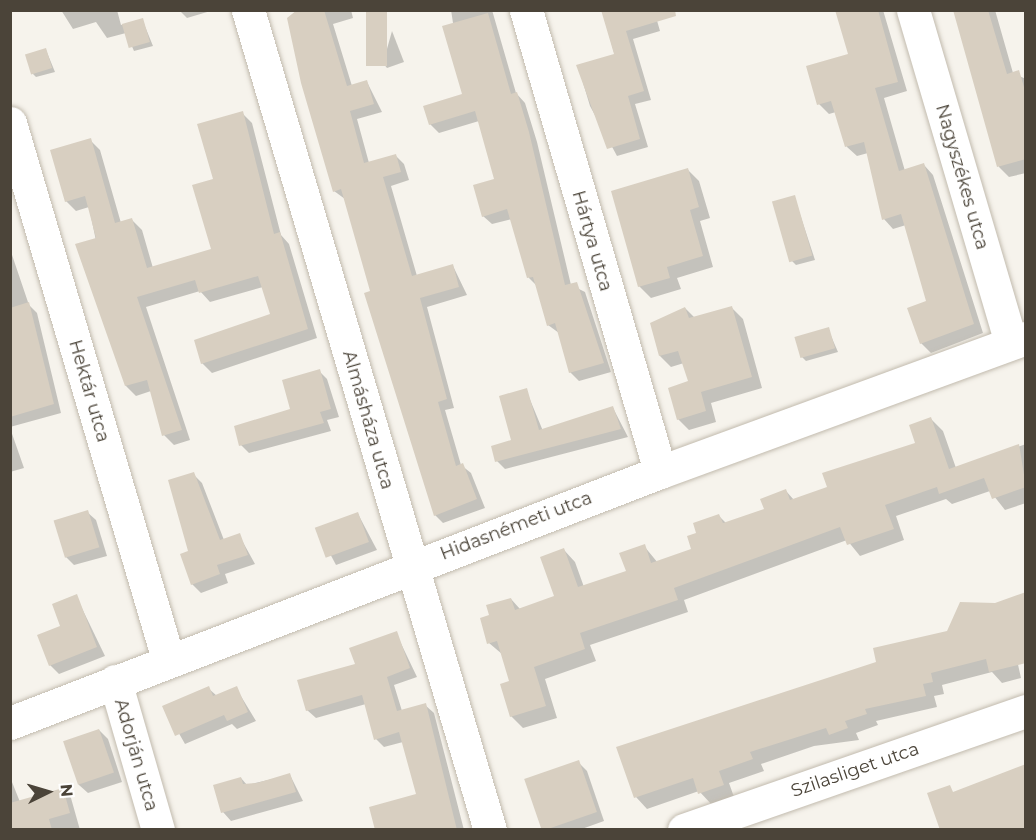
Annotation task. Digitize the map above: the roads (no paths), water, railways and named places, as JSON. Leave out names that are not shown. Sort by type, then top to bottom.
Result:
[{"type":"street","name":"Almásháza utca","points":[[248,10],[490,830]]},
{"type":"street","name":"Hártya utca","points":[[526,10],[660,472]]},
{"type":"street","name":"Nagyszékes utca","points":[[913,10],[1018,341]]},
{"type":"street","name":"Hektár utca","points":[[10,123],[168,659]]},
{"type":"street","name":"Hidasnémeti utca","points":[[10,723],[168,659],[660,472],[1018,341]]},
{"type":"street","name":"Adorján utca","points":[[115,681],[158,830]]},
{"type":"street","name":"Szilasliget utca","points":[[684,830],[1026,711]]}]
